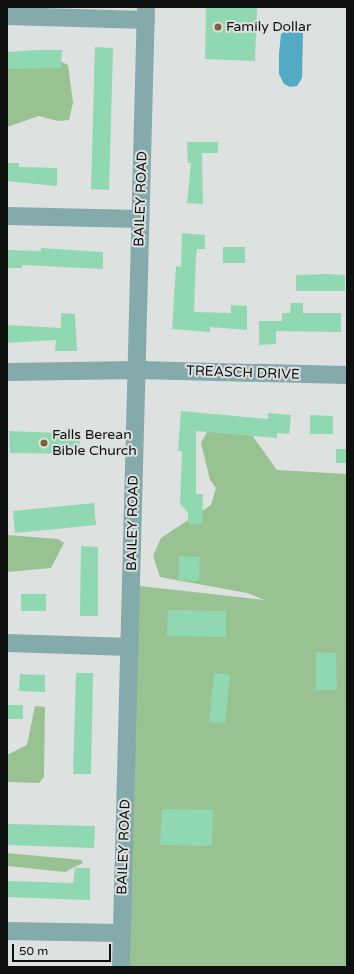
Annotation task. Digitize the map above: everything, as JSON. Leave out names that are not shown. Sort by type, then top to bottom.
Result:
[{"type":"street","points":[[7,16],[146,13]]},
{"type":"street","name":"BAILEY ROAD","points":[[121,967],[138,370],[140,219],[146,13]]},
{"type":"street","points":[[7,216],[140,219]]},
{"type":"street","name":"TREASCH DRIVE","points":[[7,372],[138,370],[347,375]]},
{"type":"street","points":[[7,643],[130,647]]},
{"type":"street","points":[[7,931],[121,933]]},
{"type":"green space","points":[[52,57],[68,65],[73,103],[69,120],[58,121],[39,116],[7,127],[7,60]]},
{"type":"green space","points":[[210,426],[249,431],[277,470],[347,474],[347,967],[121,967],[131,585],[265,600],[247,593],[160,577],[153,556],[161,538],[211,505],[216,488],[210,480],[201,443]]},
{"type":"green space","points":[[7,535],[58,539],[64,543],[51,568],[7,572]]},
{"type":"green space","points":[[35,706],[45,707],[44,777],[39,783],[7,782],[7,755],[27,745]]},
{"type":"green space","points":[[7,853],[81,860],[83,863],[65,872],[7,866]]},
{"type":"water","points":[[294,25],[301,26],[303,33],[302,78],[297,86],[290,87],[284,84],[279,74],[279,54],[281,34]]},
{"type":"building","points":[[206,7],[257,7],[255,61],[205,59]]},
{"type":"building","points":[[95,47],[113,48],[109,190],[91,189]]},
{"type":"building","points":[[62,50],[61,68],[7,69],[7,52]]},
{"type":"building","points":[[187,142],[218,142],[218,153],[202,153],[203,204],[187,203],[191,163],[188,163]]},
{"type":"building","points":[[7,163],[19,163],[19,167],[57,168],[57,186],[7,181]]},
{"type":"building","points":[[182,233],[205,235],[205,249],[197,249],[196,256],[194,312],[231,313],[231,305],[247,306],[247,330],[210,327],[210,332],[172,329],[176,266],[181,267]]},
{"type":"building","points":[[223,247],[245,247],[245,263],[223,263]]},
{"type":"building","points":[[41,248],[103,252],[103,269],[22,265],[22,268],[7,268],[7,250],[41,251]]},
{"type":"building","points":[[296,275],[345,275],[345,291],[296,291]]},
{"type":"building","points":[[291,303],[303,303],[303,313],[341,313],[341,332],[276,331],[276,344],[259,345],[259,321],[282,321],[282,313],[290,313]]},
{"type":"building","points":[[61,313],[75,314],[77,351],[55,351],[56,340],[7,343],[7,325],[61,328]]},
{"type":"building","points":[[181,411],[268,419],[268,413],[291,415],[289,434],[277,433],[277,438],[196,431],[196,494],[203,494],[202,524],[188,524],[188,513],[180,504],[182,451],[178,451]]},
{"type":"building","points":[[310,415],[333,416],[333,434],[310,434]]},
{"type":"building","name":"Falls Berean Bible Church","points":[[9,431],[80,434],[79,454],[10,453]]},
{"type":"building","points":[[336,449],[347,449],[347,463],[336,463]]},
{"type":"building","points":[[94,503],[96,525],[15,533],[13,511]]},
{"type":"building","points":[[81,546],[98,547],[98,616],[80,616]]},
{"type":"building","points":[[179,556],[200,557],[199,581],[178,580]]},
{"type":"building","points":[[21,594],[46,594],[46,611],[21,611]]},
{"type":"building","points":[[168,610],[226,611],[226,637],[167,636]]},
{"type":"building","points":[[316,652],[336,653],[337,690],[316,690]]},
{"type":"building","points":[[76,673],[93,673],[91,774],[73,774]]},
{"type":"building","points":[[214,673],[230,675],[225,723],[209,722]]},
{"type":"building","points":[[20,674],[45,675],[45,692],[19,691]]},
{"type":"building","points":[[8,705],[23,705],[23,719],[8,719]]},
{"type":"building","points":[[162,809],[213,810],[212,846],[160,845]]},
{"type":"building","points":[[7,824],[95,826],[94,848],[7,845]]},
{"type":"building","points":[[75,868],[90,868],[90,900],[7,897],[7,881],[73,883]]},
{"type":"place","name":"Family Dollar","points":[[218,27]]},
{"type":"place","name":"Falls Berean Bible Church","points":[[44,443]]}]
